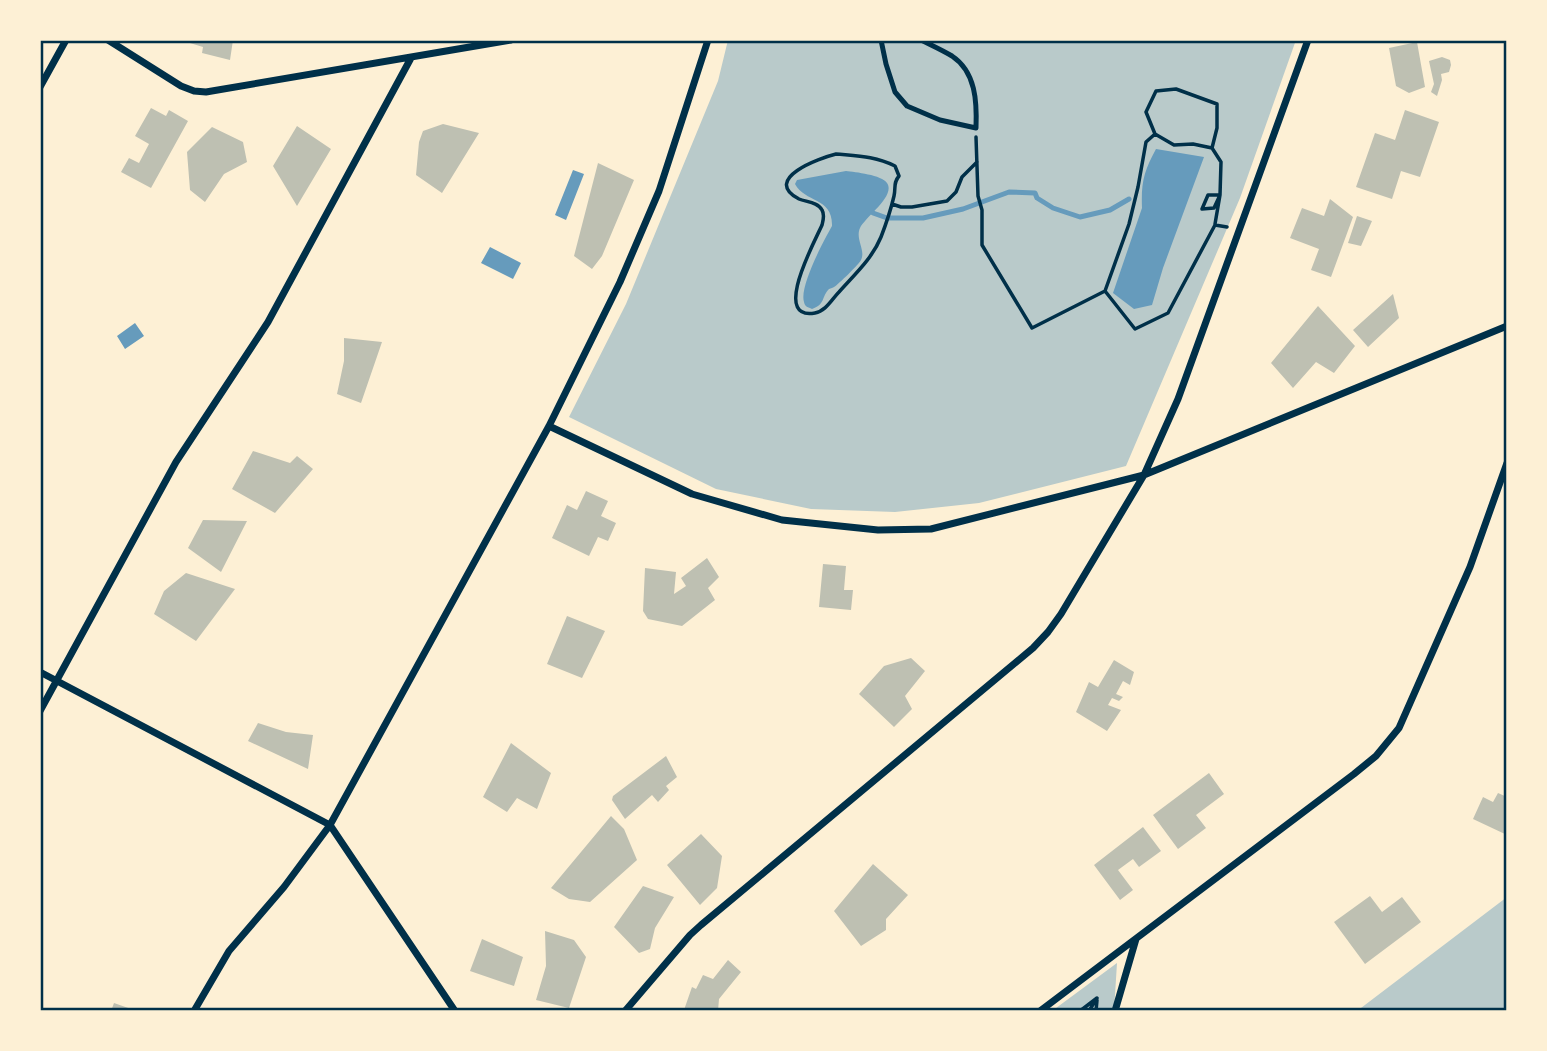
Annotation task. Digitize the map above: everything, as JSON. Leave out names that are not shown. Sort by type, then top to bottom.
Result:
[{"type":"street","points":[[40,87],[65,40]]},
{"type":"street","points":[[108,40],[181,86],[206,92],[511,40]]},
{"type":"street","points":[[194,1011],[229,951],[284,887],[330,825],[549,426],[620,282],[659,191],[708,40]]},
{"type":"street","points":[[625,1011],[690,935],[1033,648],[1061,614],[1144,475],[1178,399],[1308,40]]},
{"type":"street","points":[[40,710],[176,462],[268,322],[411,58]]},
{"type":"street","points":[[549,426],[692,494],[782,520],[878,530],[931,529],[1144,475],[1507,326]]},
{"type":"street","points":[[1040,1011],[1376,756],[1399,729],[1470,566],[1507,463]]},
{"type":"street","points":[[40,672],[330,825],[455,1011]]},
{"type":"street","points":[[1115,1011],[1136,938]]},
{"type":"lane","points":[[881,40],[895,92],[907,106],[940,120],[976,128],[977,102],[968,72],[954,57],[921,40]]},
{"type":"path","points":[[1105,291],[1136,329],[1168,313],[1215,225],[1220,195],[1221,162],[1212,148],[1193,144],[1174,145],[1155,134],[1146,112],[1156,92],[1176,89],[1217,104],[1217,128],[1212,148]]},
{"type":"path","points":[[976,128],[982,245],[1032,328],[1105,291],[1129,224],[1146,142],[1155,134]]},
{"type":"path","points":[[836,154],[882,159],[895,166],[899,176],[894,182],[892,204],[881,238],[854,277],[822,311],[811,314],[797,308],[795,293],[824,217],[821,207],[797,198],[789,191],[787,182],[790,174],[836,154]]},
{"type":"path","points":[[892,204],[912,207],[947,201],[956,192],[962,177],[977,162]]},
{"type":"path","points":[[1208,195],[1220,195],[1214,208],[1202,209],[1208,195]]},
{"type":"path","points":[[1215,225],[1240,230]]},
{"type":"path","points":[[1080,1011],[1097,998]]},
{"type":"path","points":[[1089,1011],[1097,998]]},
{"type":"path","points":[[1096,1011],[1097,998]]},
{"type":"shaded area","points":[[728,40],[1296,40],[1240,198],[1126,466],[979,503],[895,512],[811,509],[716,489],[569,417],[626,304],[718,81]]},
{"type":"shaded area","points":[[1507,897],[1507,1011],[1357,1011]]},
{"type":"shaded area","points":[[1117,963],[1114,1011],[1052,1011]]},
{"type":"water","points":[[1156,149],[1204,157],[1152,305],[1134,309],[1113,293],[1142,208],[1144,177]]},
{"type":"water","points":[[573,170],[584,174],[566,220],[555,215]]},
{"type":"water","points":[[846,171],[880,178],[889,188],[884,200],[860,228],[861,260],[840,282],[829,289],[819,305],[812,309],[804,304],[803,295],[813,264],[832,226],[831,217],[823,205],[795,184],[797,180]]},
{"type":"water","points":[[490,247],[521,263],[513,279],[481,263]]},
{"type":"water","points":[[135,323],[144,336],[125,349],[117,336]]},
{"type":"building","points":[[180,40],[233,40],[230,60],[202,53],[203,47]]},
{"type":"building","points":[[1417,42],[1425,87],[1409,93],[1396,86],[1389,48]]},
{"type":"building","points":[[1442,57],[1450,60],[1451,65],[1449,72],[1441,74],[1437,96],[1431,92],[1434,84],[1429,61]]},
{"type":"building","points":[[151,108],[166,116],[169,110],[188,121],[151,188],[121,172],[129,158],[139,163],[149,144],[135,136]]},
{"type":"building","points":[[1405,110],[1439,122],[1420,177],[1401,171],[1392,199],[1356,187],[1375,133],[1395,140]]},
{"type":"building","points":[[443,124],[479,133],[442,193],[416,175],[419,142],[423,131]]},
{"type":"building","points":[[297,126],[331,149],[297,206],[273,166]]},
{"type":"building","points":[[212,127],[243,142],[247,162],[224,174],[205,202],[190,190],[187,152]]},
{"type":"building","points":[[598,163],[634,180],[602,256],[592,269],[574,256]]},
{"type":"building","points":[[1330,199],[1353,217],[1331,277],[1311,270],[1319,249],[1290,238],[1302,208],[1324,216]]},
{"type":"building","points":[[1357,216],[1372,221],[1361,246],[1348,243]]},
{"type":"building","points":[[1393,294],[1399,318],[1368,347],[1353,330]]},
{"type":"building","points":[[1318,306],[1355,346],[1334,373],[1316,362],[1293,388],[1271,363]]},
{"type":"building","points":[[344,338],[382,342],[361,403],[337,394],[344,361]]},
{"type":"building","points":[[253,451],[290,463],[297,456],[313,469],[275,513],[232,489]]},
{"type":"building","points":[[586,491],[608,501],[601,516],[616,523],[608,541],[598,537],[589,556],[552,538],[567,505],[577,510]]},
{"type":"building","points":[[203,520],[247,521],[221,572],[188,548]]},
{"type":"building","points":[[707,558],[719,577],[708,588],[715,600],[682,626],[648,619],[643,611],[645,568],[676,572],[674,594],[686,586],[681,578]]},
{"type":"building","points":[[823,564],[846,566],[844,590],[853,590],[851,610],[819,607]]},
{"type":"building","points":[[186,573],[235,589],[196,641],[154,614],[164,591]]},
{"type":"building","points":[[567,616],[605,631],[582,678],[547,664]]},
{"type":"building","points":[[911,658],[925,671],[905,696],[912,709],[894,727],[859,694],[884,666]]},
{"type":"building","points":[[1114,660],[1134,672],[1130,685],[1123,681],[1116,694],[1123,697],[1119,701],[1112,698],[1108,705],[1121,710],[1107,731],[1076,712],[1089,682],[1098,687]]},
{"type":"building","points":[[258,723],[286,732],[313,735],[308,769],[248,741]]},
{"type":"building","points":[[511,743],[551,773],[537,809],[517,798],[507,812],[483,797]]},
{"type":"building","points":[[666,756],[677,777],[666,786],[669,790],[658,802],[652,795],[625,819],[612,800],[613,796]]},
{"type":"building","points":[[1209,773],[1224,794],[1196,815],[1206,828],[1178,849],[1153,815]]},
{"type":"building","points":[[1498,793],[1507,797],[1507,835],[1473,819],[1483,797],[1493,802]]},
{"type":"building","points":[[611,816],[624,829],[637,860],[590,902],[569,899],[551,888]]},
{"type":"building","points":[[1143,827],[1161,851],[1139,867],[1133,859],[1118,870],[1133,890],[1120,900],[1094,865]]},
{"type":"building","points":[[701,834],[722,856],[717,888],[700,905],[667,865]]},
{"type":"building","points":[[873,864],[908,895],[886,919],[886,930],[861,946],[834,911]]},
{"type":"building","points":[[643,886],[674,897],[655,928],[650,949],[639,953],[614,927]]},
{"type":"building","points":[[1370,896],[1382,912],[1402,897],[1421,922],[1365,964],[1334,922]]},
{"type":"building","points":[[545,931],[574,940],[586,957],[569,1008],[536,1000],[546,966]]},
{"type":"building","points":[[482,939],[523,957],[514,986],[470,971]]},
{"type":"building","points":[[728,960],[741,972],[719,999],[718,1011],[684,1010],[692,987],[696,989],[703,975],[713,979]]},
{"type":"building","points":[[114,1003],[134,1010],[134,1011],[111,1011]]},
{"type":"waterway","points":[[873,213],[887,218],[923,218],[963,209],[1009,192],[1035,193],[1037,198],[1053,208],[1080,217],[1110,210],[1129,199]]}]
